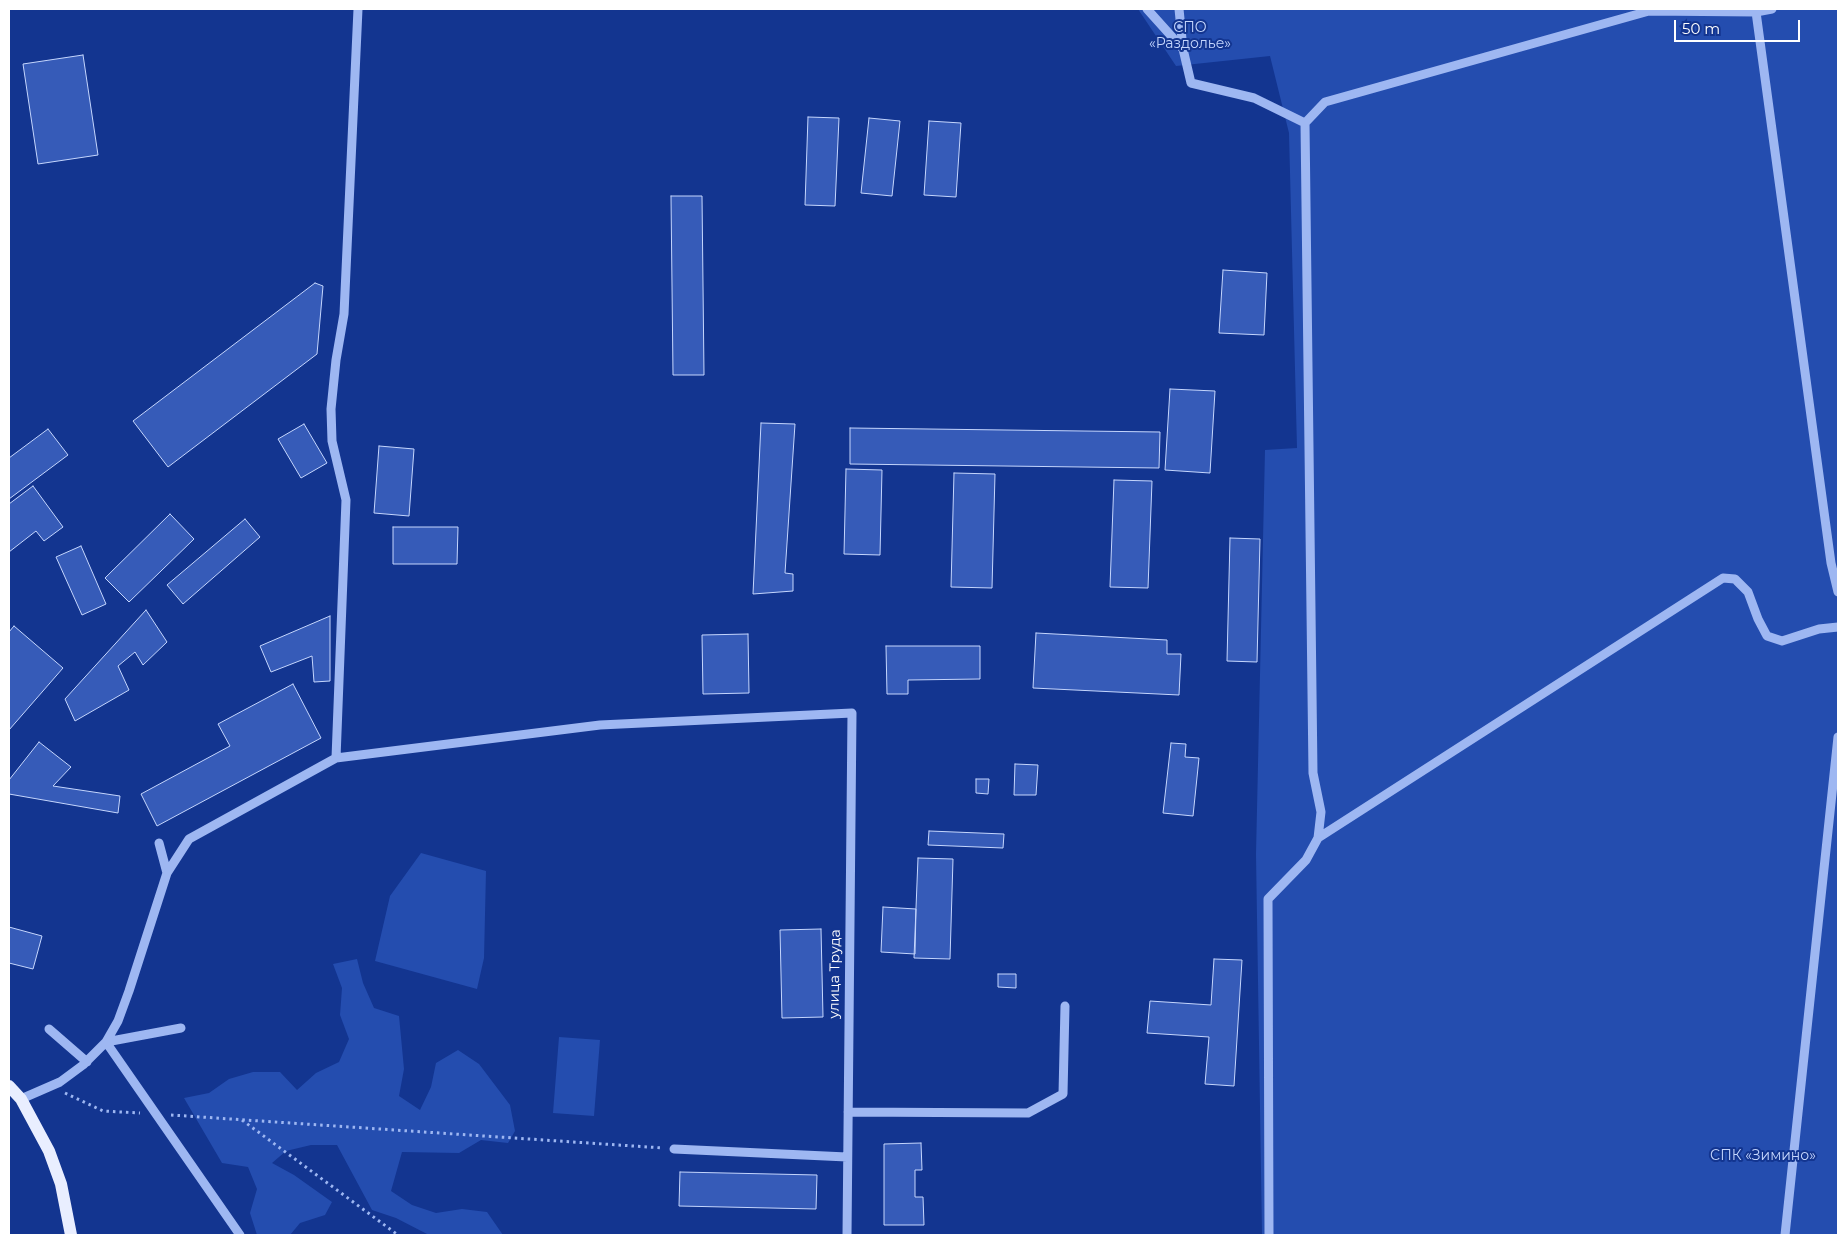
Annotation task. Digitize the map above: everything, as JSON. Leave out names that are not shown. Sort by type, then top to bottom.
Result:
[{"type":"main road","points":[[9,1086],[21,1099],[49,1151],[61,1184],[71,1235]]},
{"type":"street","points":[[21,1099],[60,1082],[87,1062],[106,1042],[118,1020],[129,991],[167,873],[189,839],[336,758],[346,500],[332,442],[331,409],[336,360],[344,314],[358,9]]},
{"type":"street","points":[[1147,9],[1183,49]]},
{"type":"street","points":[[1179,9],[1183,49],[1191,83],[1254,98],[1305,123]]},
{"type":"street","points":[[1269,1235],[1268,899],[1306,860],[1318,838],[1321,812],[1313,773],[1305,123],[1325,102],[1649,11],[1756,12],[1772,9]]},
{"type":"street","points":[[1756,12],[1831,563],[1838,592]]},
{"type":"street","points":[[1318,838],[1723,578],[1735,578],[1748,592],[1767,636],[1782,641],[1820,629],[1838,627]]},
{"type":"street","name":"улица Труда","points":[[336,758],[600,726],[852,713],[846,1235]]},
{"type":"street","points":[[1785,1235],[1838,737]]},
{"type":"street","points":[[159,843],[167,873]]},
{"type":"street","points":[[848,1112],[1028,1113],[1064,1094],[1065,1006]]},
{"type":"street","points":[[106,1042],[181,1028]]},
{"type":"street","points":[[49,1029],[87,1062]]},
{"type":"street","points":[[106,1042],[240,1235]]},
{"type":"street","points":[[674,1149],[848,1157]]},
{"type":"path","points":[[50,1086],[103,1110],[674,1149]]},
{"type":"path","points":[[242,1120],[398,1235]]},
{"type":"green space","points":[[1138,9],[1838,9],[1838,1235],[1262,1235],[1256,854],[1265,450],[1297,448],[1289,133],[1270,56],[1176,66]]},
{"type":"green space","points":[[421,853],[486,871],[484,958],[477,989],[375,961],[390,896]]},
{"type":"green space","points":[[357,959],[363,983],[374,1008],[399,1016],[404,1069],[399,1096],[420,1110],[431,1087],[436,1063],[458,1050],[479,1064],[510,1105],[515,1131],[508,1143],[481,1140],[459,1153],[402,1152],[391,1191],[412,1205],[436,1213],[462,1209],[487,1212],[503,1235],[429,1235],[396,1218],[372,1210],[337,1145],[311,1145],[286,1151],[272,1163],[294,1175],[332,1202],[325,1215],[300,1223],[290,1235],[257,1235],[250,1213],[257,1189],[248,1167],[222,1163],[184,1098],[209,1093],[229,1079],[253,1072],[280,1072],[297,1090],[316,1073],[339,1062],[349,1039],[340,1015],[342,988],[333,964]]},
{"type":"green space","points":[[559,1037],[600,1040],[594,1116],[553,1113]]},
{"type":"building","points":[[83,55],[98,155],[38,164],[23,64]]},
{"type":"building","points":[[808,117],[839,118],[835,206],[805,205]]},
{"type":"building","points":[[869,118],[900,121],[892,196],[861,193]]},
{"type":"building","points":[[929,121],[961,123],[956,197],[924,195]]},
{"type":"building","points":[[671,196],[702,196],[704,375],[673,375]]},
{"type":"building","points":[[1223,270],[1267,273],[1264,335],[1219,333]]},
{"type":"building","points":[[315,283],[323,286],[317,354],[168,467],[133,421]]},
{"type":"building","points":[[1170,389],[1215,391],[1210,473],[1165,470]]},
{"type":"building","points":[[761,423],[795,424],[785,573],[793,574],[793,591],[753,594]]},
{"type":"building","points":[[304,424],[327,463],[301,478],[278,439]]},
{"type":"building","points":[[850,428],[1160,432],[1159,468],[850,464]]},
{"type":"building","points":[[48,429],[68,455],[9,499],[9,458]]},
{"type":"building","points":[[379,446],[414,449],[409,516],[374,513]]},
{"type":"building","points":[[846,469],[882,470],[880,555],[844,554]]},
{"type":"building","points":[[954,473],[995,474],[992,588],[951,587]]},
{"type":"building","points":[[1114,480],[1152,481],[1148,588],[1110,587]]},
{"type":"building","points":[[33,486],[63,527],[44,541],[36,531],[9,552],[9,504]]},
{"type":"building","points":[[170,514],[194,539],[129,602],[105,578]]},
{"type":"building","points":[[245,519],[260,537],[183,604],[167,585]]},
{"type":"building","points":[[393,527],[458,527],[457,564],[393,564]]},
{"type":"building","points":[[1230,538],[1260,539],[1257,662],[1227,661]]},
{"type":"building","points":[[81,546],[106,604],[82,615],[56,557]]},
{"type":"building","points":[[146,610],[167,642],[143,665],[135,652],[118,666],[129,690],[75,721],[65,699]]},
{"type":"building","points":[[330,616],[330,681],[314,682],[312,656],[271,672],[260,646]]},
{"type":"building","points":[[14,626],[63,668],[9,730],[9,632]]},
{"type":"building","points":[[1036,633],[1167,640],[1167,654],[1181,654],[1179,695],[1033,688]]},
{"type":"building","points":[[748,634],[749,693],[703,694],[702,635]]},
{"type":"building","points":[[886,646],[980,646],[980,679],[908,680],[908,694],[887,694]]},
{"type":"building","points":[[293,684],[321,738],[157,826],[141,794],[230,746],[218,724]]},
{"type":"building","points":[[39,742],[71,767],[53,786],[120,796],[118,813],[9,794],[9,780]]},
{"type":"building","points":[[1171,743],[1186,744],[1185,757],[1199,758],[1193,816],[1163,813]]},
{"type":"building","points":[[1015,764],[1038,765],[1036,795],[1014,795]]},
{"type":"building","points":[[976,779],[989,779],[988,794],[976,793]]},
{"type":"building","points":[[929,831],[1004,834],[1003,848],[928,845]]},
{"type":"building","points":[[918,858],[953,859],[950,959],[914,958]]},
{"type":"building","points":[[883,907],[916,909],[915,954],[881,952]]},
{"type":"building","points":[[9,927],[42,936],[33,969],[9,963]]},
{"type":"building","points":[[821,929],[823,1017],[782,1018],[780,930]]},
{"type":"building","points":[[1214,959],[1242,960],[1234,1086],[1205,1084],[1209,1037],[1147,1033],[1150,1001],[1211,1005]]},
{"type":"building","points":[[998,974],[1016,974],[1016,988],[998,987]]},
{"type":"building","points":[[921,1143],[922,1170],[915,1170],[915,1197],[923,1197],[924,1225],[884,1225],[884,1144]]},
{"type":"building","points":[[680,1172],[817,1175],[816,1209],[679,1206]]},
{"type":"park label","name":"СПО «Раздолье»","points":[[1190,36]]},
{"type":"park label","name":"СПК «Зимино»","points":[[1763,1156]]}]
